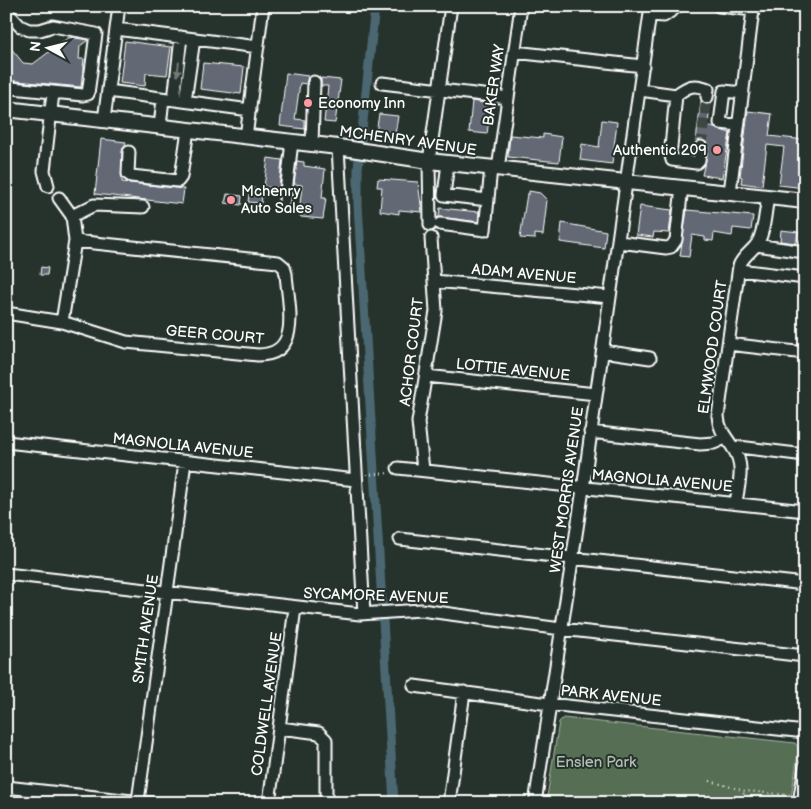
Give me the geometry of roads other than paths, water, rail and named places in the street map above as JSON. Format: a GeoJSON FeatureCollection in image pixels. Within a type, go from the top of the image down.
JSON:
{"type":"FeatureCollection","features":[{"type":"Feature","properties":{"kind":"main road","name":"MCHENRY AVENUE"},"geometry":{"type":"LineString","coordinates":[[6,109],[312,144],[429,162],[628,181],[805,201]]}},
{"type":"Feature","properties":{"kind":"street"},"geometry":{"type":"LineString","coordinates":[[104,120],[118,6]]}},
{"type":"Feature","properties":{"kind":"street"},"geometry":{"type":"LineString","coordinates":[[246,137],[263,6]]}},
{"type":"Feature","properties":{"kind":"street"},"geometry":{"type":"LineString","coordinates":[[451,6],[429,162],[429,193],[435,225],[485,230],[488,205]]}},
{"type":"Feature","properties":{"kind":"street","name":"BAKER WAY"},"geometry":{"type":"LineString","coordinates":[[488,205],[508,98],[520,6]]}},
{"type":"Feature","properties":{"kind":"street"},"geometry":{"type":"LineString","coordinates":[[651,11],[664,16],[678,6]]}},
{"type":"Feature","properties":{"kind":"street"},"geometry":{"type":"LineString","coordinates":[[719,6],[753,10],[730,192]]}},
{"type":"Feature","properties":{"kind":"street"},"geometry":{"type":"LineString","coordinates":[[6,11],[20,26],[29,30],[40,30],[53,26],[96,34],[88,94],[53,93],[12,88],[6,91]]}},
{"type":"Feature","properties":{"kind":"street","name":"WEST MORRIS AVENUE"},"geometry":{"type":"LineString","coordinates":[[534,803],[583,489],[651,11]]}},
{"type":"Feature","properties":{"kind":"street"},"geometry":{"type":"LineString","coordinates":[[116,29],[258,47]]}},
{"type":"Feature","properties":{"kind":"street"},"geometry":{"type":"LineString","coordinates":[[174,100],[181,37]]}},
{"type":"Feature","properties":{"kind":"street"},"geometry":{"type":"LineString","coordinates":[[160,126],[174,100],[194,39]]}},
{"type":"Feature","properties":{"kind":"street"},"geometry":{"type":"LineString","coordinates":[[514,52],[644,66]]}},
{"type":"Feature","properties":{"kind":"street"},"geometry":{"type":"LineString","coordinates":[[312,144],[314,82]]}},
{"type":"Feature","properties":{"kind":"street"},"geometry":{"type":"LineString","coordinates":[[382,82],[508,98]]}},
{"type":"Feature","properties":{"kind":"street"},"geometry":{"type":"LineString","coordinates":[[640,90],[676,95],[688,86],[694,85],[708,89],[707,98]]}},
{"type":"Feature","properties":{"kind":"street"},"geometry":{"type":"LineString","coordinates":[[108,91],[250,110]]}},
{"type":"Feature","properties":{"kind":"street"},"geometry":{"type":"LineString","coordinates":[[738,125],[720,123],[724,91],[743,93]]}},
{"type":"Feature","properties":{"kind":"street"},"geometry":{"type":"LineString","coordinates":[[48,186],[44,171],[53,93]]}},
{"type":"Feature","properties":{"kind":"street"},"geometry":{"type":"LineString","coordinates":[[676,95],[672,131],[668,136],[672,160],[696,163],[699,160],[701,147]]}},
{"type":"Feature","properties":{"kind":"street"},"geometry":{"type":"LineString","coordinates":[[129,152],[128,174],[131,176],[178,180],[181,177],[188,130]]}},
{"type":"Feature","properties":{"kind":"street"},"geometry":{"type":"LineString","coordinates":[[286,200],[292,142]]}},
{"type":"Feature","properties":{"kind":"street"},"geometry":{"type":"LineString","coordinates":[[343,148],[369,614]]}},
{"type":"Feature","properties":{"kind":"street"},"geometry":{"type":"LineString","coordinates":[[444,195],[448,164]]}},
{"type":"Feature","properties":{"kind":"street"},"geometry":{"type":"LineString","coordinates":[[619,242],[666,248],[671,246],[676,240],[682,187]]}},
{"type":"Feature","properties":{"kind":"street"},"geometry":{"type":"LineString","coordinates":[[429,193],[488,205],[494,215],[492,230]]}},
{"type":"Feature","properties":{"kind":"street","name":"ELMWOOD COURT"},"geometry":{"type":"LineString","coordinates":[[736,502],[741,476],[738,457],[718,424],[718,416],[739,270],[742,258],[756,245],[763,228],[768,197]]}},
{"type":"Feature","properties":{"kind":"street"},"geometry":{"type":"LineString","coordinates":[[6,313],[62,322],[74,241],[72,216],[59,198]]}},
{"type":"Feature","properties":{"kind":"street"},"geometry":{"type":"LineString","coordinates":[[72,216],[94,205],[143,207]]}},
{"type":"Feature","properties":{"kind":"street","name":"ACHOR COURT"},"geometry":{"type":"LineString","coordinates":[[423,470],[418,422],[436,311],[431,238]]}},
{"type":"Feature","properties":{"kind":"street","name":"GEER COURT"},"geometry":{"type":"LineString","coordinates":[[62,322],[126,342],[258,355],[266,355],[277,351],[289,334],[286,274],[284,267],[278,262],[74,241]]}},
{"type":"Feature","properties":{"kind":"street"},"geometry":{"type":"LineString","coordinates":[[756,245],[804,252],[805,245]]}},
{"type":"Feature","properties":{"kind":"street"},"geometry":{"type":"LineString","coordinates":[[739,270],[805,278]]}},
{"type":"Feature","properties":{"kind":"street","name":"ADAM AVENUE"},"geometry":{"type":"LineString","coordinates":[[434,281],[610,297]]}},
{"type":"Feature","properties":{"kind":"street"},"geometry":{"type":"LineString","coordinates":[[728,344],[805,353]]}},
{"type":"Feature","properties":{"kind":"street"},"geometry":{"type":"LineString","coordinates":[[602,351],[650,358]]}},
{"type":"Feature","properties":{"kind":"street","name":"LOTTIE AVENUE"},"geometry":{"type":"LineString","coordinates":[[426,376],[596,394]]}},
{"type":"Feature","properties":{"kind":"street"},"geometry":{"type":"LineString","coordinates":[[590,432],[700,444],[714,443],[725,438]]}},
{"type":"Feature","properties":{"kind":"street","name":"MAGNOLIA AVENUE"},"geometry":{"type":"LineString","coordinates":[[6,442],[185,462],[361,477]]}},
{"type":"Feature","properties":{"kind":"street"},"geometry":{"type":"LineString","coordinates":[[734,449],[739,447],[805,455]]}},
{"type":"Feature","properties":{"kind":"street","name":"SMITH AVENUE"},"geometry":{"type":"LineString","coordinates":[[138,801],[185,462]]}},
{"type":"Feature","properties":{"kind":"street","name":"MAGNOLIA AVENUE"},"geometry":{"type":"LineString","coordinates":[[394,471],[423,470],[583,489],[736,502],[805,511]]}},
{"type":"Feature","properties":{"kind":"street"},"geometry":{"type":"LineString","coordinates":[[400,539],[805,584]]}},
{"type":"Feature","properties":{"kind":"street","name":"SYCAMORE AVENUE"},"geometry":{"type":"LineString","coordinates":[[6,574],[296,608],[369,614],[421,610],[561,629],[805,656]]}},
{"type":"Feature","properties":{"kind":"street","name":"COLDWELL AVENUE"},"geometry":{"type":"LineString","coordinates":[[269,803],[296,608]]}},
{"type":"Feature","properties":{"kind":"street","name":"PARK AVENUE"},"geometry":{"type":"LineString","coordinates":[[414,686],[549,704],[805,732]]}},
{"type":"Feature","properties":{"kind":"street"},"geometry":{"type":"LineString","coordinates":[[449,803],[464,692]]}},
{"type":"Feature","properties":{"kind":"street"},"geometry":{"type":"LineString","coordinates":[[280,728],[319,733],[326,740],[326,803]]}},
{"type":"Feature","properties":{"kind":"street"},"geometry":{"type":"LineString","coordinates":[[796,799],[805,766]]}},
{"type":"Feature","properties":{"kind":"street"},"geometry":{"type":"LineString","coordinates":[[6,787],[150,803]]}},
{"type":"Feature","properties":{"kind":"waterway"},"geometry":{"type":"LineString","coordinates":[[375,6],[358,169],[358,205],[394,803]]}},
{"type":"Feature","properties":{"kind":"tunnel"},"geometry":{"type":"LineString","coordinates":[[701,147],[707,97]]}},
{"type":"Feature","properties":{"kind":"place","name":"Economy Inn"},"geometry":{"type":"Point","coordinates":[308,103]}},
{"type":"Feature","properties":{"kind":"place","name":"Authentic 209"},"geometry":{"type":"Point","coordinates":[717,150]}},
{"type":"Feature","properties":{"kind":"place","name":"Mchenry Auto Sales"},"geometry":{"type":"Point","coordinates":[231,200]}},
{"type":"Feature","properties":{"kind":"park label","name":"Enslen Park"},"geometry":{"type":"Point","coordinates":[596,762]}}]}
